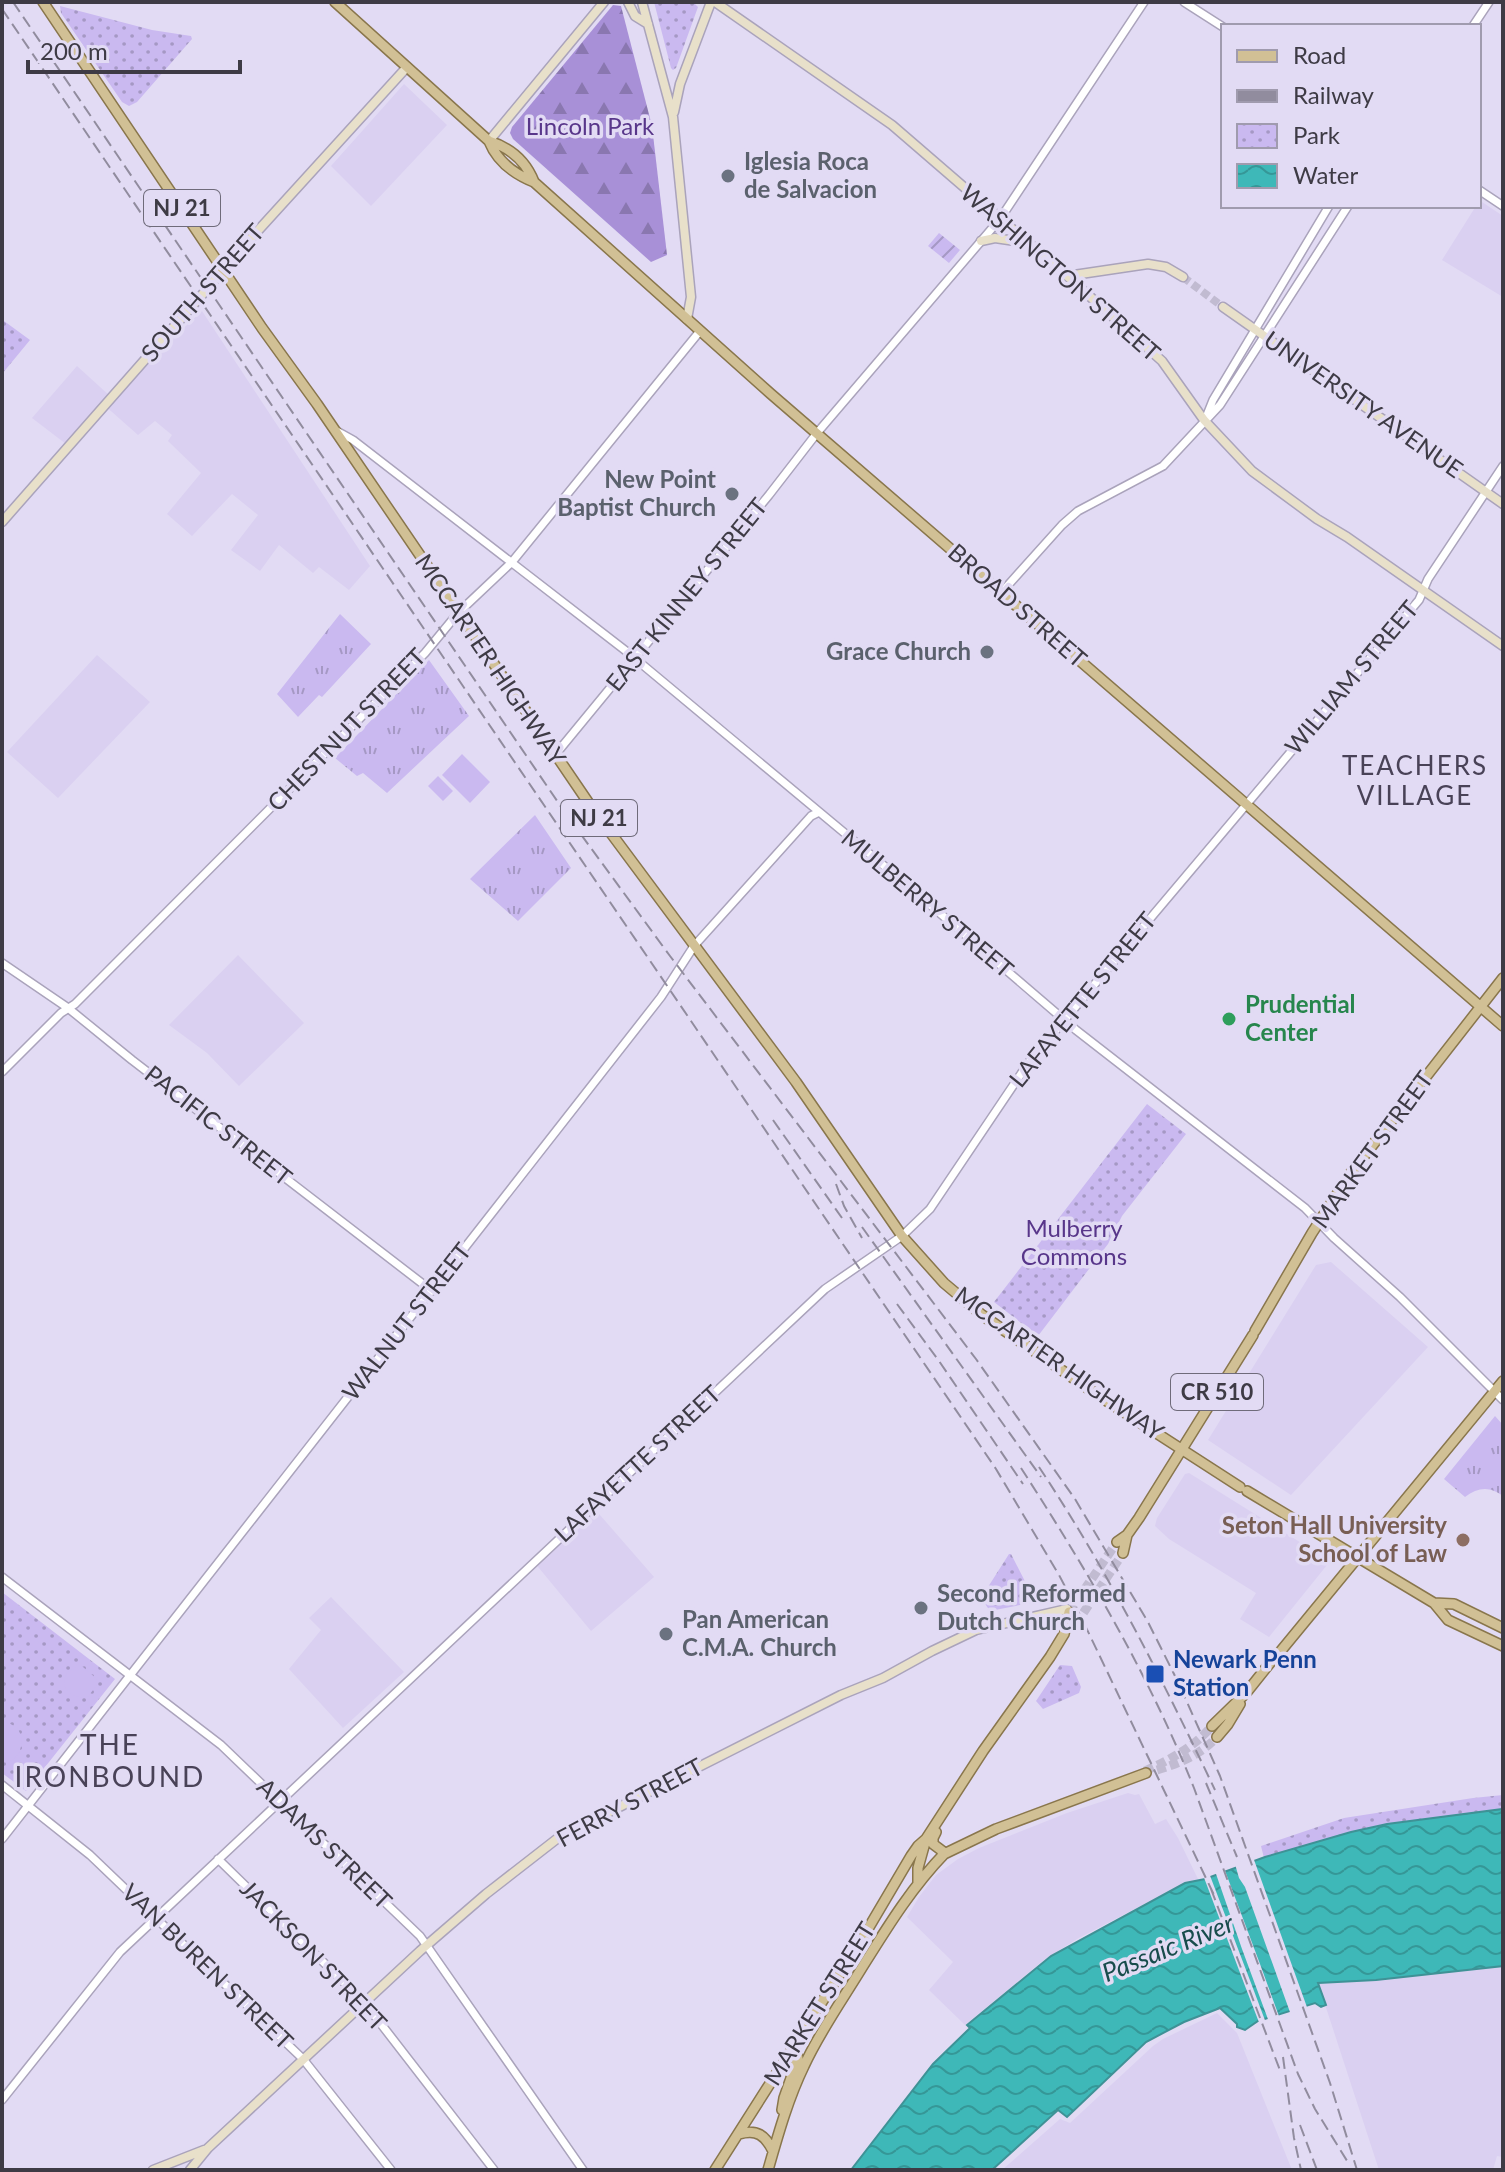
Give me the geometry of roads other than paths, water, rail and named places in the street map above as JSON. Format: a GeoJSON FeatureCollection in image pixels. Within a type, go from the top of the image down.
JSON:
{"type":"FeatureCollection","features":[{"type":"Feature","properties":{"kind":"main road","name":"MCCARTER HIGHWAY"},"geometry":{"type":"LineString","coordinates":[[43,2],[555,755],[811,1103],[902,1236],[944,1283],[982,1315],[1099,1396],[1244,1489],[1434,1603],[1448,1620],[1503,1646]]}},
{"type":"Feature","properties":{"kind":"main road","name":"BROAD STREET"},"geometry":{"type":"LineString","coordinates":[[335,2],[489,141],[495,154],[519,176],[534,182],[817,433],[1503,1026]]}},
{"type":"Feature","properties":{"kind":"main road"},"geometry":{"type":"LineString","coordinates":[[489,141],[604,2]]}},
{"type":"Feature","properties":{"kind":"main road"},"geometry":{"type":"LineString","coordinates":[[628,2],[635,16],[649,25]]}},
{"type":"Feature","properties":{"kind":"main road"},"geometry":{"type":"LineString","coordinates":[[642,2],[673,117],[691,297],[687,319]]}},
{"type":"Feature","properties":{"kind":"main road"},"geometry":{"type":"LineString","coordinates":[[673,117],[680,84],[713,2]]}},
{"type":"Feature","properties":{"kind":"main road","name":"WASHINGTON STREET"},"geometry":{"type":"LineString","coordinates":[[713,2],[892,125],[1067,276],[1162,361],[1204,420],[1252,471],[1503,646]]}},
{"type":"Feature","properties":{"kind":"main road","name":"SOUTH STREET"},"geometry":{"type":"LineString","coordinates":[[2,522],[223,269],[407,67]]}},
{"type":"Feature","properties":{"kind":"main road"},"geometry":{"type":"LineString","coordinates":[[981,241],[995,238],[1028,243]]}},
{"type":"Feature","properties":{"kind":"main road"},"geometry":{"type":"LineString","coordinates":[[1067,276],[1148,264],[1166,267],[1183,277]]}},
{"type":"Feature","properties":{"kind":"main road","name":"UNIVERSITY AVENUE"},"geometry":{"type":"LineString","coordinates":[[1223,307],[1503,504]]}},
{"type":"Feature","properties":{"kind":"main road","name":"MARKET STREET"},"geometry":{"type":"LineString","coordinates":[[1123,1553],[1127,1535],[1350,1174],[1503,978]]}},
{"type":"Feature","properties":{"kind":"main road"},"geometry":{"type":"LineString","coordinates":[[1212,1726],[1246,1693],[1503,1381]]}},
{"type":"Feature","properties":{"kind":"main road","name":"MARKET STREET"},"geometry":{"type":"LineString","coordinates":[[1117,1542],[1127,1535]]}},
{"type":"Feature","properties":{"kind":"main road","name":"MCCARTER HIGHWAY"},"geometry":{"type":"LineString","coordinates":[[1434,1603],[1454,1604],[1503,1628]]}},
{"type":"Feature","properties":{"kind":"main road","name":"MARKET STREET"},"geometry":{"type":"LineString","coordinates":[[1064,1634],[1068,1611]]}},
{"type":"Feature","properties":{"kind":"main road","name":"FERRY STREET"},"geometry":{"type":"LineString","coordinates":[[190,2170],[208,2148],[426,1945],[558,1838],[976,1630],[1068,1611]]}},
{"type":"Feature","properties":{"kind":"main road"},"geometry":{"type":"LineString","coordinates":[[1056,1613],[1064,1634]]}},
{"type":"Feature","properties":{"kind":"main road","name":"MARKET STREET"},"geometry":{"type":"LineString","coordinates":[[715,2170],[918,1846],[926,1839],[1064,1634],[1076,1624]]}},
{"type":"Feature","properties":{"kind":"main road"},"geometry":{"type":"LineString","coordinates":[[1217,1737],[1246,1693]]}},
{"type":"Feature","properties":{"kind":"main road"},"geometry":{"type":"LineString","coordinates":[[892,1888],[918,1868],[996,1829],[1146,1772]]}},
{"type":"Feature","properties":{"kind":"main road"},"geometry":{"type":"LineString","coordinates":[[937,1822],[933,1844],[945,1853]]}},
{"type":"Feature","properties":{"kind":"main road","name":"MARKET STREET"},"geometry":{"type":"LineString","coordinates":[[781,2125],[812,2050],[916,1884],[926,1839]]}},
{"type":"Feature","properties":{"kind":"main road"},"geometry":{"type":"LineString","coordinates":[[916,1884],[945,1853]]}},
{"type":"Feature","properties":{"kind":"main road"},"geometry":{"type":"LineString","coordinates":[[769,2169],[781,2125],[784,2098],[798,2058],[794,2046]]}},
{"type":"Feature","properties":{"kind":"main road"},"geometry":{"type":"LineString","coordinates":[[739,2134],[756,2132],[762,2135],[773,2151]]}},
{"type":"Feature","properties":{"kind":"main road"},"geometry":{"type":"LineString","coordinates":[[153,2170],[171,2167],[208,2148]]}},
{"type":"Feature","properties":{"kind":"street","name":"EAST KINNEY STREET"},"geometry":{"type":"LineString","coordinates":[[555,755],[817,433],[1000,219],[1144,2]]}},
{"type":"Feature","properties":{"kind":"street"},"geometry":{"type":"LineString","coordinates":[[1184,2],[1221,26]]}},
{"type":"Feature","properties":{"kind":"street"},"geometry":{"type":"LineString","coordinates":[[1474,24],[1489,2]]}},
{"type":"Feature","properties":{"kind":"street"},"geometry":{"type":"LineString","coordinates":[[1481,191],[1503,206]]}},
{"type":"Feature","properties":{"kind":"street"},"geometry":{"type":"LineString","coordinates":[[1204,420],[1328,208]]}},
{"type":"Feature","properties":{"kind":"street"},"geometry":{"type":"LineString","coordinates":[[1001,593],[1078,511],[1163,466],[1220,405],[1347,208]]}},
{"type":"Feature","properties":{"kind":"street","name":"CHESTNUT STREET"},"geometry":{"type":"LineString","coordinates":[[2,1072],[213,867],[425,653],[458,613],[512,562],[700,331]]}},
{"type":"Feature","properties":{"kind":"street","name":"MULBERRY STREET"},"geometry":{"type":"LineString","coordinates":[[333,428],[512,562],[634,659],[1064,1020],[1305,1208],[1503,1400]]}},
{"type":"Feature","properties":{"kind":"street","name":"WILLIAM STREET"},"geometry":{"type":"LineString","coordinates":[[1246,805],[1419,600],[1428,579],[1503,466]]}},
{"type":"Feature","properties":{"kind":"street","name":"LAFAYETTE STREET"},"geometry":{"type":"LineString","coordinates":[[2,2100],[120,1952],[156,1917],[825,1289],[902,1236],[930,1209],[1029,1062],[1246,805]]}},
{"type":"Feature","properties":{"kind":"street","name":"WALNUT STREET"},"geometry":{"type":"LineString","coordinates":[[2,1839],[664,993],[694,946],[811,816],[819,812]]}},
{"type":"Feature","properties":{"kind":"street","name":"PACIFIC STREET"},"geometry":{"type":"LineString","coordinates":[[2,963],[68,1008],[432,1291]]}},
{"type":"Feature","properties":{"kind":"street","name":"ADAMS STREET"},"geometry":{"type":"LineString","coordinates":[[2,1577],[221,1745],[420,1936],[583,2170]]}},
{"type":"Feature","properties":{"kind":"street","name":"VAN BUREN STREET"},"geometry":{"type":"LineString","coordinates":[[2,1785],[90,1855],[303,2059],[391,2170]]}},
{"type":"Feature","properties":{"kind":"street","name":"JACKSON STREET"},"geometry":{"type":"LineString","coordinates":[[218,1859],[364,2002],[494,2170]]}},
{"type":"Feature","properties":{"kind":"water","name":"Passaic River"},"geometry":{"type":"Polygon","coordinates":[[[1503,1809],[1503,1966],[1318,1983],[1326,2005],[1321,2007],[1315,2003],[1258,2021],[1245,2030],[1237,2027],[1220,2008],[1146,2042],[1067,2117],[1058,2110],[992,2170],[851,2170],[933,2064],[970,2028],[967,2025],[1051,1956],[1185,1883],[1351,1832],[1387,1824],[1503,1809]]]}},
{"type":"Feature","properties":{"kind":"tunnel"},"geometry":{"type":"LineString","coordinates":[[1183,277],[1223,307]]}},
{"type":"Feature","properties":{"kind":"tunnel"},"geometry":{"type":"LineString","coordinates":[[1069,1612],[1117,1542]]}},
{"type":"Feature","properties":{"kind":"tunnel"},"geometry":{"type":"LineString","coordinates":[[1076,1624],[1123,1553]]}},
{"type":"Feature","properties":{"kind":"tunnel"},"geometry":{"type":"LineString","coordinates":[[1145,1771],[1181,1752],[1212,1726]]}},
{"type":"Feature","properties":{"kind":"tunnel"},"geometry":{"type":"LineString","coordinates":[[1157,1770],[1189,1758],[1217,1737]]}},
{"type":"Feature","properties":{"kind":"railway"},"geometry":{"type":"LineString","coordinates":[[13,2],[566,814],[976,1359],[1075,1499],[1148,1622],[1220,1776],[1330,2083],[1357,2170]]}},
{"type":"Feature","properties":{"kind":"railway"},"geometry":{"type":"LineString","coordinates":[[2,9],[996,1469],[1082,1619],[1215,1897]]}},
{"type":"Feature","properties":{"kind":"railway"},"geometry":{"type":"LineString","coordinates":[[773,1120],[842,1218]]}},
{"type":"Feature","properties":{"kind":"railway"},"geometry":{"type":"LineString","coordinates":[[836,1184],[862,1238]]}},
{"type":"Feature","properties":{"kind":"railway"},"geometry":{"type":"LineString","coordinates":[[862,1227],[1041,1477]]}},
{"type":"Feature","properties":{"kind":"railway"},"geometry":{"type":"LineString","coordinates":[[897,1304],[1023,1484]]}},
{"type":"Feature","properties":{"kind":"railway"},"geometry":{"type":"LineString","coordinates":[[1039,1467],[1133,1625],[1215,1790]]}},
{"type":"Feature","properties":{"kind":"railway"},"geometry":{"type":"LineString","coordinates":[[1021,1468],[1093,1584],[1157,1705],[1194,1788],[1298,2074],[1315,2109],[1349,2164]]}},
{"type":"Feature","properties":{"kind":"railway"},"geometry":{"type":"LineString","coordinates":[[1206,1783],[1237,1857]]}},
{"type":"Feature","properties":{"kind":"railway"},"geometry":{"type":"LineString","coordinates":[[1211,1889],[1281,2073]]}},
{"type":"Feature","properties":{"kind":"railway"},"geometry":{"type":"LineString","coordinates":[[1283,2057],[1301,2170]]}},
{"type":"Feature","properties":{"kind":"railway"},"geometry":{"type":"LineString","coordinates":[[1300,2125],[1317,2170]]}},
{"type":"Feature","properties":{"kind":"place","name":"Iglesia Roca de Salvacion"},"geometry":{"type":"Point","coordinates":[728,176]}},
{"type":"Feature","properties":{"kind":"place","name":"New Point Baptist Church"},"geometry":{"type":"Point","coordinates":[732,494]}},
{"type":"Feature","properties":{"kind":"place","name":"Grace Church"},"geometry":{"type":"Point","coordinates":[987,652]}},
{"type":"Feature","properties":{"kind":"place","name":"Prudential Center"},"geometry":{"type":"Point","coordinates":[1229,1019]}},
{"type":"Feature","properties":{"kind":"place","name":"Seton Hall University School of Law"},"geometry":{"type":"Point","coordinates":[1463,1540]}},
{"type":"Feature","properties":{"kind":"place","name":"Second Reformed Dutch Church"},"geometry":{"type":"Point","coordinates":[921,1608]}},
{"type":"Feature","properties":{"kind":"place","name":"Pan American C.M.A. Church"},"geometry":{"type":"Point","coordinates":[666,1634]}},
{"type":"Feature","properties":{"kind":"place","name":"Newark Penn Station"},"geometry":{"type":"Point","coordinates":[1155,1674]}},
{"type":"Feature","properties":{"kind":"district","name":"TEACHERS VILLAGE"},"geometry":{"type":"Point","coordinates":[1415,781]}},
{"type":"Feature","properties":{"kind":"district","name":"THE IRONBOUND"},"geometry":{"type":"Point","coordinates":[110,1761]}},
{"type":"Feature","properties":{"kind":"park label","name":"Lincoln Park"},"geometry":{"type":"Point","coordinates":[590,127]}},
{"type":"Feature","properties":{"kind":"park label","name":"Mulberry Commons"},"geometry":{"type":"Point","coordinates":[1074,1243]}}]}
